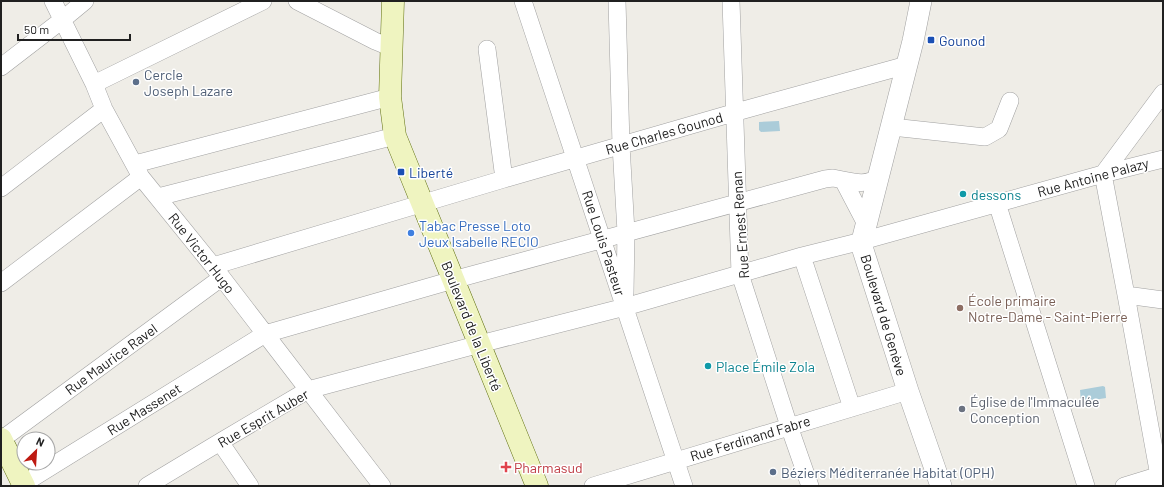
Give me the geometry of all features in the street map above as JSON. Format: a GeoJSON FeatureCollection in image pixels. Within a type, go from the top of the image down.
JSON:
{"type":"FeatureCollection","features":[{"type":"Feature","properties":{"kind":"main road","name":"Boulevard de la Liberté"},"geometry":{"type":"LineString","coordinates":[[393,1],[390,97],[396,136],[537,486]]}},
{"type":"Feature","properties":{"kind":"main road"},"geometry":{"type":"LineString","coordinates":[[1,440],[23,485]]}},
{"type":"Feature","properties":{"kind":"street","name":"Rue Victor Hugo"},"geometry":{"type":"LineString","coordinates":[[53,1],[94,84],[104,109],[138,171],[266,334],[382,486]]}},
{"type":"Feature","properties":{"kind":"street"},"geometry":{"type":"LineString","coordinates":[[1,67],[85,1]]}},
{"type":"Feature","properties":{"kind":"street"},"geometry":{"type":"LineString","coordinates":[[94,84],[263,1]]}},
{"type":"Feature","properties":{"kind":"street"},"geometry":{"type":"LineString","coordinates":[[297,1],[375,41],[392,48]]}},
{"type":"Feature","properties":{"kind":"street","name":"Rue Louis Pasteur"},"geometry":{"type":"LineString","coordinates":[[523,1],[684,486]]}},
{"type":"Feature","properties":{"kind":"street"},"geometry":{"type":"LineString","coordinates":[[617,1],[621,145],[626,232],[625,307]]}},
{"type":"Feature","properties":{"kind":"street","name":"Rue Ernest Renan"},"geometry":{"type":"LineString","coordinates":[[731,1],[740,274],[810,486]]}},
{"type":"Feature","properties":{"kind":"street","name":"Boulevard de Genève"},"geometry":{"type":"LineString","coordinates":[[921,1],[892,127],[864,232],[863,250],[908,391],[941,486]]}},
{"type":"Feature","properties":{"kind":"street"},"geometry":{"type":"LineString","coordinates":[[487,49],[504,179]]}},
{"type":"Feature","properties":{"kind":"street","name":"Rue Charles Gounod"},"geometry":{"type":"LineString","coordinates":[[422,203],[734,113],[907,66]]}},
{"type":"Feature","properties":{"kind":"street"},"geometry":{"type":"LineString","coordinates":[[1124,486],[1161,479],[1103,174],[1163,93]]}},
{"type":"Feature","properties":{"kind":"street"},"geometry":{"type":"LineString","coordinates":[[1,283],[138,171],[390,97]]}},
{"type":"Feature","properties":{"kind":"street"},"geometry":{"type":"LineString","coordinates":[[892,127],[985,137],[999,129],[1010,101]]}},
{"type":"Feature","properties":{"kind":"street"},"geometry":{"type":"LineString","coordinates":[[1,188],[104,109]]}},
{"type":"Feature","properties":{"kind":"street"},"geometry":{"type":"LineString","coordinates":[[158,197],[396,136]]}},
{"type":"Feature","properties":{"kind":"street","name":"Rue Antoine Palazy"},"geometry":{"type":"LineString","coordinates":[[625,307],[802,256],[864,232],[996,203],[1163,159]]}},
{"type":"Feature","properties":{"kind":"street","name":"Rue Massenet"},"geometry":{"type":"LineString","coordinates":[[23,485],[266,334],[453,280],[824,179],[833,178],[866,183],[879,177]]}},
{"type":"Feature","properties":{"kind":"street"},"geometry":{"type":"LineString","coordinates":[[843,180],[864,232]]}},
{"type":"Feature","properties":{"kind":"street","name":"Rue Maurice Ravel"},"geometry":{"type":"LineString","coordinates":[[1,440],[217,272],[422,203]]}},
{"type":"Feature","properties":{"kind":"street"},"geometry":{"type":"LineString","coordinates":[[996,203],[1086,486]]}},
{"type":"Feature","properties":{"kind":"street"},"geometry":{"type":"LineString","coordinates":[[802,256],[852,408]]}},
{"type":"Feature","properties":{"kind":"street"},"geometry":{"type":"LineString","coordinates":[[1126,295],[1163,300]]}},
{"type":"Feature","properties":{"kind":"street","name":"Rue Esprit Auber"},"geometry":{"type":"LineString","coordinates":[[147,486],[308,390],[625,307]]}},
{"type":"Feature","properties":{"kind":"street","name":"Rue Ferdinand Fabre"},"geometry":{"type":"LineString","coordinates":[[592,486],[908,391]]}},
{"type":"Feature","properties":{"kind":"street"},"geometry":{"type":"LineString","coordinates":[[220,442],[250,486]]}},
{"type":"Feature","properties":{"kind":"water"},"geometry":{"type":"Polygon","coordinates":[[[779,121],[780,131],[761,132],[759,130],[759,122],[779,121]]]}},
{"type":"Feature","properties":{"kind":"water"},"geometry":{"type":"Polygon","coordinates":[[[1103,386],[1105,387],[1106,398],[1081,402],[1080,390],[1103,386]]]}},
{"type":"Feature","properties":{"kind":"place","name":"Gounod"},"geometry":{"type":"Point","coordinates":[931,40]}},
{"type":"Feature","properties":{"kind":"place","name":"Cercle Joseph Lazare"},"geometry":{"type":"Point","coordinates":[136,82]}},
{"type":"Feature","properties":{"kind":"place","name":"Liberté"},"geometry":{"type":"Point","coordinates":[401,172]}},
{"type":"Feature","properties":{"kind":"place","name":"dessons"},"geometry":{"type":"Point","coordinates":[963,194]}},
{"type":"Feature","properties":{"kind":"place","name":"Tabac Presse Loto Jeux Isabelle RECIO"},"geometry":{"type":"Point","coordinates":[411,233]}},
{"type":"Feature","properties":{"kind":"place","name":"École primaire Notre-Dame - Saint-Pierre"},"geometry":{"type":"Point","coordinates":[960,308]}},
{"type":"Feature","properties":{"kind":"place","name":"Place Émile Zola"},"geometry":{"type":"Point","coordinates":[708,366]}},
{"type":"Feature","properties":{"kind":"place","name":"Église de l'Immaculée Conception"},"geometry":{"type":"Point","coordinates":[962,409]}},
{"type":"Feature","properties":{"kind":"place","name":"Pharmasud"},"geometry":{"type":"Point","coordinates":[506,467]}},
{"type":"Feature","properties":{"kind":"place","name":"Béziers Méditerranée Habitat (OPH)"},"geometry":{"type":"Point","coordinates":[773,472]}}]}
